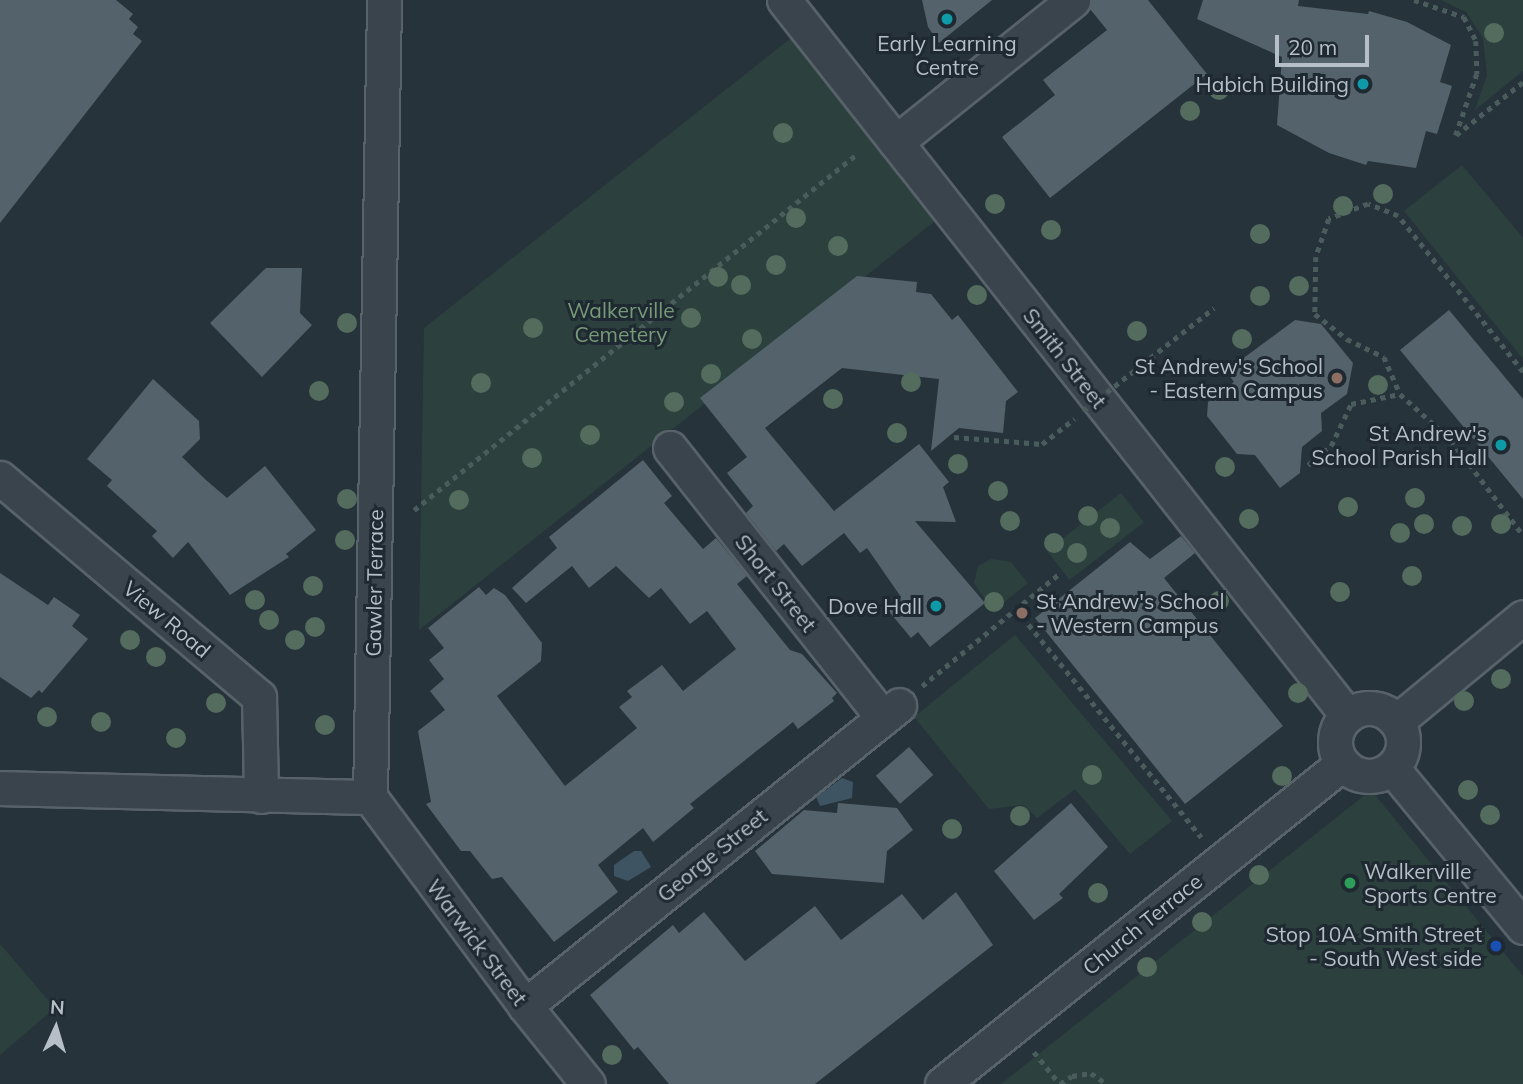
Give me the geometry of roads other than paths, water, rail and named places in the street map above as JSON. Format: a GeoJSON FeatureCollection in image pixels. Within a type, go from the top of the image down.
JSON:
{"type":"FeatureCollection","features":[{"type":"Feature","properties":{"kind":"street","name":"Gawler Terrace"},"geometry":{"type":"LineString","coordinates":[[370,797],[384,0]]}},
{"type":"Feature","properties":{"kind":"street","name":"Smith Street"},"geometry":{"type":"LineString","coordinates":[[784,0],[1347,715]]}},
{"type":"Feature","properties":{"kind":"street"},"geometry":{"type":"LineString","coordinates":[[896,142],[1073,0]]}},
{"type":"Feature","properties":{"kind":"street","name":"Short Street"},"geometry":{"type":"LineString","coordinates":[[670,448],[891,711]]}},
{"type":"Feature","properties":{"kind":"street","name":"View Road"},"geometry":{"type":"LineString","coordinates":[[0,478],[259,697],[261,796]]}},
{"type":"Feature","properties":{"kind":"street"},"geometry":{"type":"LineString","coordinates":[[1397,721],[1523,617]]}},
{"type":"Feature","properties":{"kind":"street"},"geometry":{"type":"LineString","coordinates":[[1366,707],[1379,708],[1397,721],[1404,742],[1392,768],[1362,776],[1342,764],[1334,741],[1347,715],[1366,707]]}},
{"type":"Feature","properties":{"kind":"street","name":"George Street"},"geometry":{"type":"LineString","coordinates":[[525,1006],[891,711]]}},
{"type":"Feature","properties":{"kind":"street","name":"Church Terrace"},"geometry":{"type":"LineString","coordinates":[[942,1084],[1342,764]]}},
{"type":"Feature","properties":{"kind":"street"},"geometry":{"type":"LineString","coordinates":[[1392,768],[1523,927]]}},
{"type":"Feature","properties":{"kind":"street"},"geometry":{"type":"LineString","coordinates":[[0,788],[370,797]]}},
{"type":"Feature","properties":{"kind":"street","name":"Warwick Street"},"geometry":{"type":"LineString","coordinates":[[370,797],[525,1006],[588,1084]]}},
{"type":"Feature","properties":{"kind":"water"},"geometry":{"type":"Polygon","coordinates":[[[842,778],[853,782],[852,798],[820,806],[816,797],[842,778]]]}},
{"type":"Feature","properties":{"kind":"water"},"geometry":{"type":"Polygon","coordinates":[[[634,851],[641,851],[651,867],[628,881],[614,876],[614,865],[634,851]]]}},
{"type":"Feature","properties":{"kind":"place","name":"Early Learning Centre"},"geometry":{"type":"Point","coordinates":[947,19]}},
{"type":"Feature","properties":{"kind":"place","name":"Habich Building"},"geometry":{"type":"Point","coordinates":[1363,84]}},
{"type":"Feature","properties":{"kind":"place","name":"St Andrew's School - Eastern Campus"},"geometry":{"type":"Point","coordinates":[1337,378]}},
{"type":"Feature","properties":{"kind":"place","name":"St Andrew's School Parish Hall"},"geometry":{"type":"Point","coordinates":[1501,445]}},
{"type":"Feature","properties":{"kind":"place","name":"Dove Hall"},"geometry":{"type":"Point","coordinates":[936,606]}},
{"type":"Feature","properties":{"kind":"place","name":"St Andrew's School - Western Campus"},"geometry":{"type":"Point","coordinates":[1022,613]}},
{"type":"Feature","properties":{"kind":"place","name":"Walkerville Sports Centre"},"geometry":{"type":"Point","coordinates":[1350,883]}},
{"type":"Feature","properties":{"kind":"place","name":"Stop 10A Smith Street - South West side"},"geometry":{"type":"Point","coordinates":[1496,946]}},
{"type":"Feature","properties":{"kind":"park label","name":"Walkerville Cemetery"},"geometry":{"type":"Point","coordinates":[621,322]}}]}
